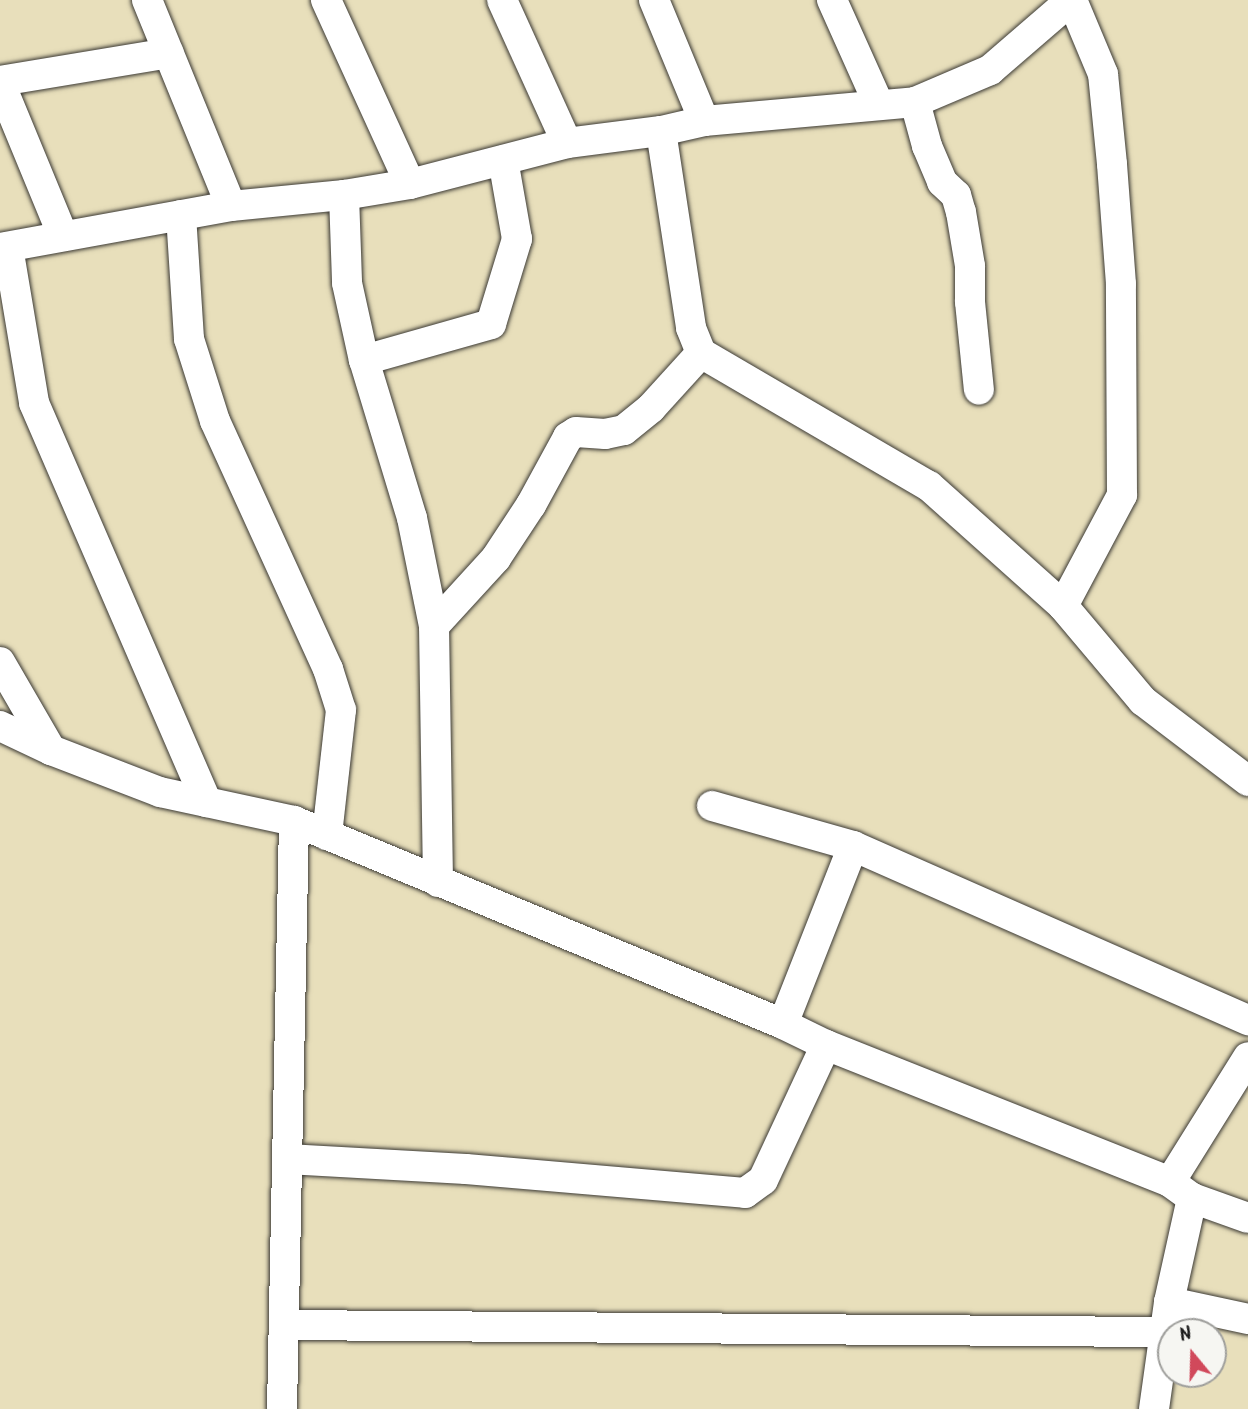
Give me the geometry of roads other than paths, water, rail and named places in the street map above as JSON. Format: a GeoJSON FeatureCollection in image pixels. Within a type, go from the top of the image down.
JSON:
{"type":"FeatureCollection","features":[{"type":"Feature","properties":{"kind":"street"},"geometry":{"type":"LineString","coordinates":[[147,0],[231,206]]}},
{"type":"Feature","properties":{"kind":"street"},"geometry":{"type":"LineString","coordinates":[[326,0],[410,184]]}},
{"type":"Feature","properties":{"kind":"street"},"geometry":{"type":"LineString","coordinates":[[502,0],[566,143]]}},
{"type":"Feature","properties":{"kind":"street"},"geometry":{"type":"LineString","coordinates":[[654,0],[704,121]]}},
{"type":"Feature","properties":{"kind":"street"},"geometry":{"type":"LineString","coordinates":[[832,0],[879,105]]}},
{"type":"Feature","properties":{"kind":"street"},"geometry":{"type":"LineString","coordinates":[[207,802],[34,403],[4,248],[231,206],[344,195],[410,184],[566,143],[661,131],[704,121],[915,102],[990,70],[1071,0],[1103,74],[1121,284],[1122,495],[1063,606]]}},
{"type":"Feature","properties":{"kind":"street"},"geometry":{"type":"LineString","coordinates":[[63,236],[0,82],[169,53]]}},
{"type":"Feature","properties":{"kind":"street"},"geometry":{"type":"LineString","coordinates":[[915,102],[927,146],[942,182],[956,195],[961,212],[970,266],[970,302],[979,390]]}},
{"type":"Feature","properties":{"kind":"street"},"geometry":{"type":"LineString","coordinates":[[661,131],[691,328],[701,353],[929,486],[1063,606],[1143,701],[1248,781]]}},
{"type":"Feature","properties":{"kind":"street"},"geometry":{"type":"LineString","coordinates":[[365,360],[491,324],[517,239],[503,160]]}},
{"type":"Feature","properties":{"kind":"street"},"geometry":{"type":"LineString","coordinates":[[344,195],[347,283],[365,360],[411,518],[434,626],[438,882]]}},
{"type":"Feature","properties":{"kind":"street"},"geometry":{"type":"LineString","coordinates":[[181,215],[189,339],[215,421],[328,669],[341,710],[327,835]]}},
{"type":"Feature","properties":{"kind":"street"},"geometry":{"type":"LineString","coordinates":[[434,626],[496,558],[531,505],[568,437],[576,432],[605,435],[624,430],[650,408],[701,353]]}},
{"type":"Feature","properties":{"kind":"street"},"geometry":{"type":"LineString","coordinates":[[0,663],[51,750]]}},
{"type":"Feature","properties":{"kind":"street"},"geometry":{"type":"LineString","coordinates":[[0,726],[51,750],[160,792],[294,821],[783,1024],[825,1045],[1248,1218]]}},
{"type":"Feature","properties":{"kind":"street"},"geometry":{"type":"LineString","coordinates":[[712,806],[853,846],[1248,1020]]}},
{"type":"Feature","properties":{"kind":"street"},"geometry":{"type":"LineString","coordinates":[[282,1409],[294,821]]}},
{"type":"Feature","properties":{"kind":"street"},"geometry":{"type":"LineString","coordinates":[[783,1024],[853,846]]}},
{"type":"Feature","properties":{"kind":"street"},"geometry":{"type":"LineString","coordinates":[[287,1159],[466,1169],[745,1193],[763,1180],[825,1045]]}},
{"type":"Feature","properties":{"kind":"street"},"geometry":{"type":"LineString","coordinates":[[1167,1318],[1181,1190],[1248,1057]]}},
{"type":"Feature","properties":{"kind":"street"},"geometry":{"type":"LineString","coordinates":[[1169,1302],[1248,1319]]}},
{"type":"Feature","properties":{"kind":"street"},"geometry":{"type":"LineString","coordinates":[[284,1325],[1157,1332]]}},
{"type":"Feature","properties":{"kind":"street"},"geometry":{"type":"LineString","coordinates":[[1154,1409],[1157,1388]]}}]}
